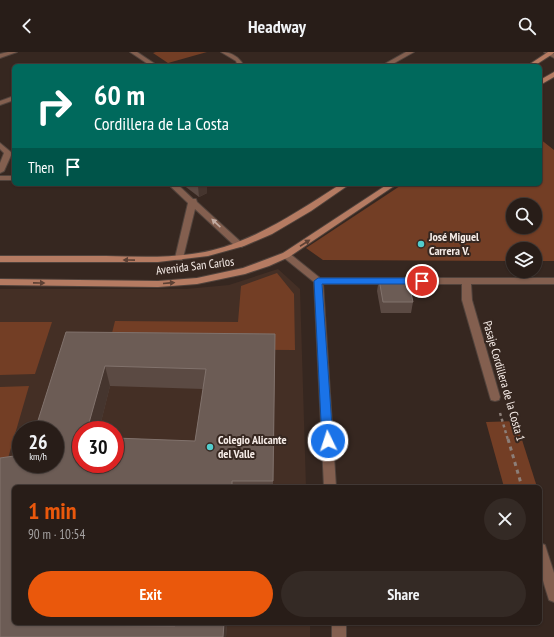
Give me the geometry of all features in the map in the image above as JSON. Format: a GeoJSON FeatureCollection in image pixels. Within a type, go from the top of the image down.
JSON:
{"type":"FeatureCollection","features":[{"type":"Feature","properties":{"kind":"main road"},"geometry":{"type":"LineString","coordinates":[[533,64],[551,53]]}},
{"type":"Feature","properties":{"kind":"main road"},"geometry":{"type":"LineString","coordinates":[[542,82],[554,74]]}},
{"type":"Feature","properties":{"kind":"main road","name":"Avenida San Carlos"},"geometry":{"type":"LineString","coordinates":[[0,259],[156,260],[200,255],[239,245],[278,227],[343,186]]}},
{"type":"Feature","properties":{"kind":"main road","name":"Avenida San Carlos"},"geometry":{"type":"LineString","coordinates":[[0,282],[158,284],[197,281],[245,271],[286,255],[390,186]]}},
{"type":"Feature","properties":{"kind":"street"},"geometry":{"type":"LineString","coordinates":[[0,56],[14,52]]}},
{"type":"Feature","properties":{"kind":"street"},"geometry":{"type":"LineString","coordinates":[[224,52],[238,60],[240,64]]}},
{"type":"Feature","properties":{"kind":"street"},"geometry":{"type":"LineString","coordinates":[[388,64],[410,52]]}},
{"type":"Feature","properties":{"kind":"street"},"geometry":{"type":"LineString","coordinates":[[137,53],[152,64]]}},
{"type":"Feature","properties":{"kind":"street"},"geometry":{"type":"LineString","coordinates":[[0,103],[12,99]]}},
{"type":"Feature","properties":{"kind":"street"},"geometry":{"type":"LineString","coordinates":[[0,145],[8,153],[0,171]]}},
{"type":"Feature","properties":{"kind":"street"},"geometry":{"type":"LineString","coordinates":[[0,178],[12,178]]}},
{"type":"Feature","properties":{"kind":"street"},"geometry":{"type":"LineString","coordinates":[[174,186],[239,245]]}},
{"type":"Feature","properties":{"kind":"street"},"geometry":{"type":"LineString","coordinates":[[179,258],[192,201]]}},
{"type":"Feature","properties":{"kind":"street"},"geometry":{"type":"LineString","coordinates":[[286,255],[318,281],[554,281]]}},
{"type":"Feature","properties":{"kind":"street"},"geometry":{"type":"LineString","coordinates":[[318,281],[330,485]]}},
{"type":"Feature","properties":{"kind":"street","name":"Pasaje Cordillera de la Costa 1"},"geometry":{"type":"LineString","coordinates":[[466,281],[467,300],[496,397]]}},
{"type":"Feature","properties":{"kind":"street"},"geometry":{"type":"LineString","coordinates":[[542,556],[554,595]]}},
{"type":"Feature","properties":{"kind":"street"},"geometry":{"type":"LineString","coordinates":[[339,625],[339,637]]}},
{"type":"Feature","properties":{"kind":"path","name":"Pasaje Cordillera de la Costa 1"},"geometry":{"type":"LineString","coordinates":[[496,397],[521,485]]}},
{"type":"Feature","properties":{"kind":"shaded area"},"geometry":{"type":"Polygon","coordinates":[[[207,52],[168,63],[153,53],[207,52]]]}},
{"type":"Feature","properties":{"kind":"shaded area"},"geometry":{"type":"Polygon","coordinates":[[[542,141],[554,150],[554,261],[542,261],[542,242],[506,242],[506,261],[323,260],[306,248],[400,186],[542,186],[542,141]]]}},
{"type":"Feature","properties":{"kind":"shaded area","name":"Colegio Alicante del Valle"},"geometry":{"type":"Polygon","coordinates":[[[278,269],[300,289],[306,485],[12,485],[12,625],[310,625],[310,637],[0,637],[0,289],[186,289],[229,285],[278,269]]]}},
{"type":"Feature","properties":{"kind":"shaded area"},"geometry":{"type":"Polygon","coordinates":[[[277,273],[294,294],[295,350],[108,349],[115,321],[238,322],[241,286],[277,273]]]}},
{"type":"Feature","properties":{"kind":"shaded area"},"geometry":{"type":"Polygon","coordinates":[[[0,322],[52,322],[35,374],[0,375],[0,322]]]}},
{"type":"Feature","properties":{"kind":"shaded area"},"geometry":{"type":"Polygon","coordinates":[[[29,386],[19,421],[12,421],[12,444],[4,472],[0,472],[0,387],[29,386]]]}},
{"type":"Feature","properties":{"kind":"shaded area"},"geometry":{"type":"Polygon","coordinates":[[[516,421],[536,485],[503,485],[486,422],[516,421]]]}},
{"type":"Feature","properties":{"kind":"building"},"geometry":{"type":"Polygon","coordinates":[[[379,279],[408,279],[413,302],[383,302],[379,279]]]}},
{"type":"Feature","properties":{"kind":"building"},"geometry":{"type":"Polygon","coordinates":[[[66,332],[275,334],[273,481],[232,481],[232,485],[12,485],[12,625],[224,625],[223,637],[0,637],[0,458],[12,456],[12,473],[64,473],[64,421],[38,421],[66,332]],[[105,366],[90,421],[72,421],[72,473],[124,473],[124,438],[195,441],[206,369],[105,366]]]}},
{"type":"Feature","properties":{"kind":"place","name":"José Miguel Carrera V."},"geometry":{"type":"Point","coordinates":[421,244]}},
{"type":"Feature","properties":{"kind":"place","name":"Colegio Alicante del Valle"},"geometry":{"type":"Point","coordinates":[210,447]}},
{"type":"Feature","properties":{"kind":"route"},"geometry":{"type":"LineString","coordinates":[[328,441],[318,281],[422,281]]}}]}
